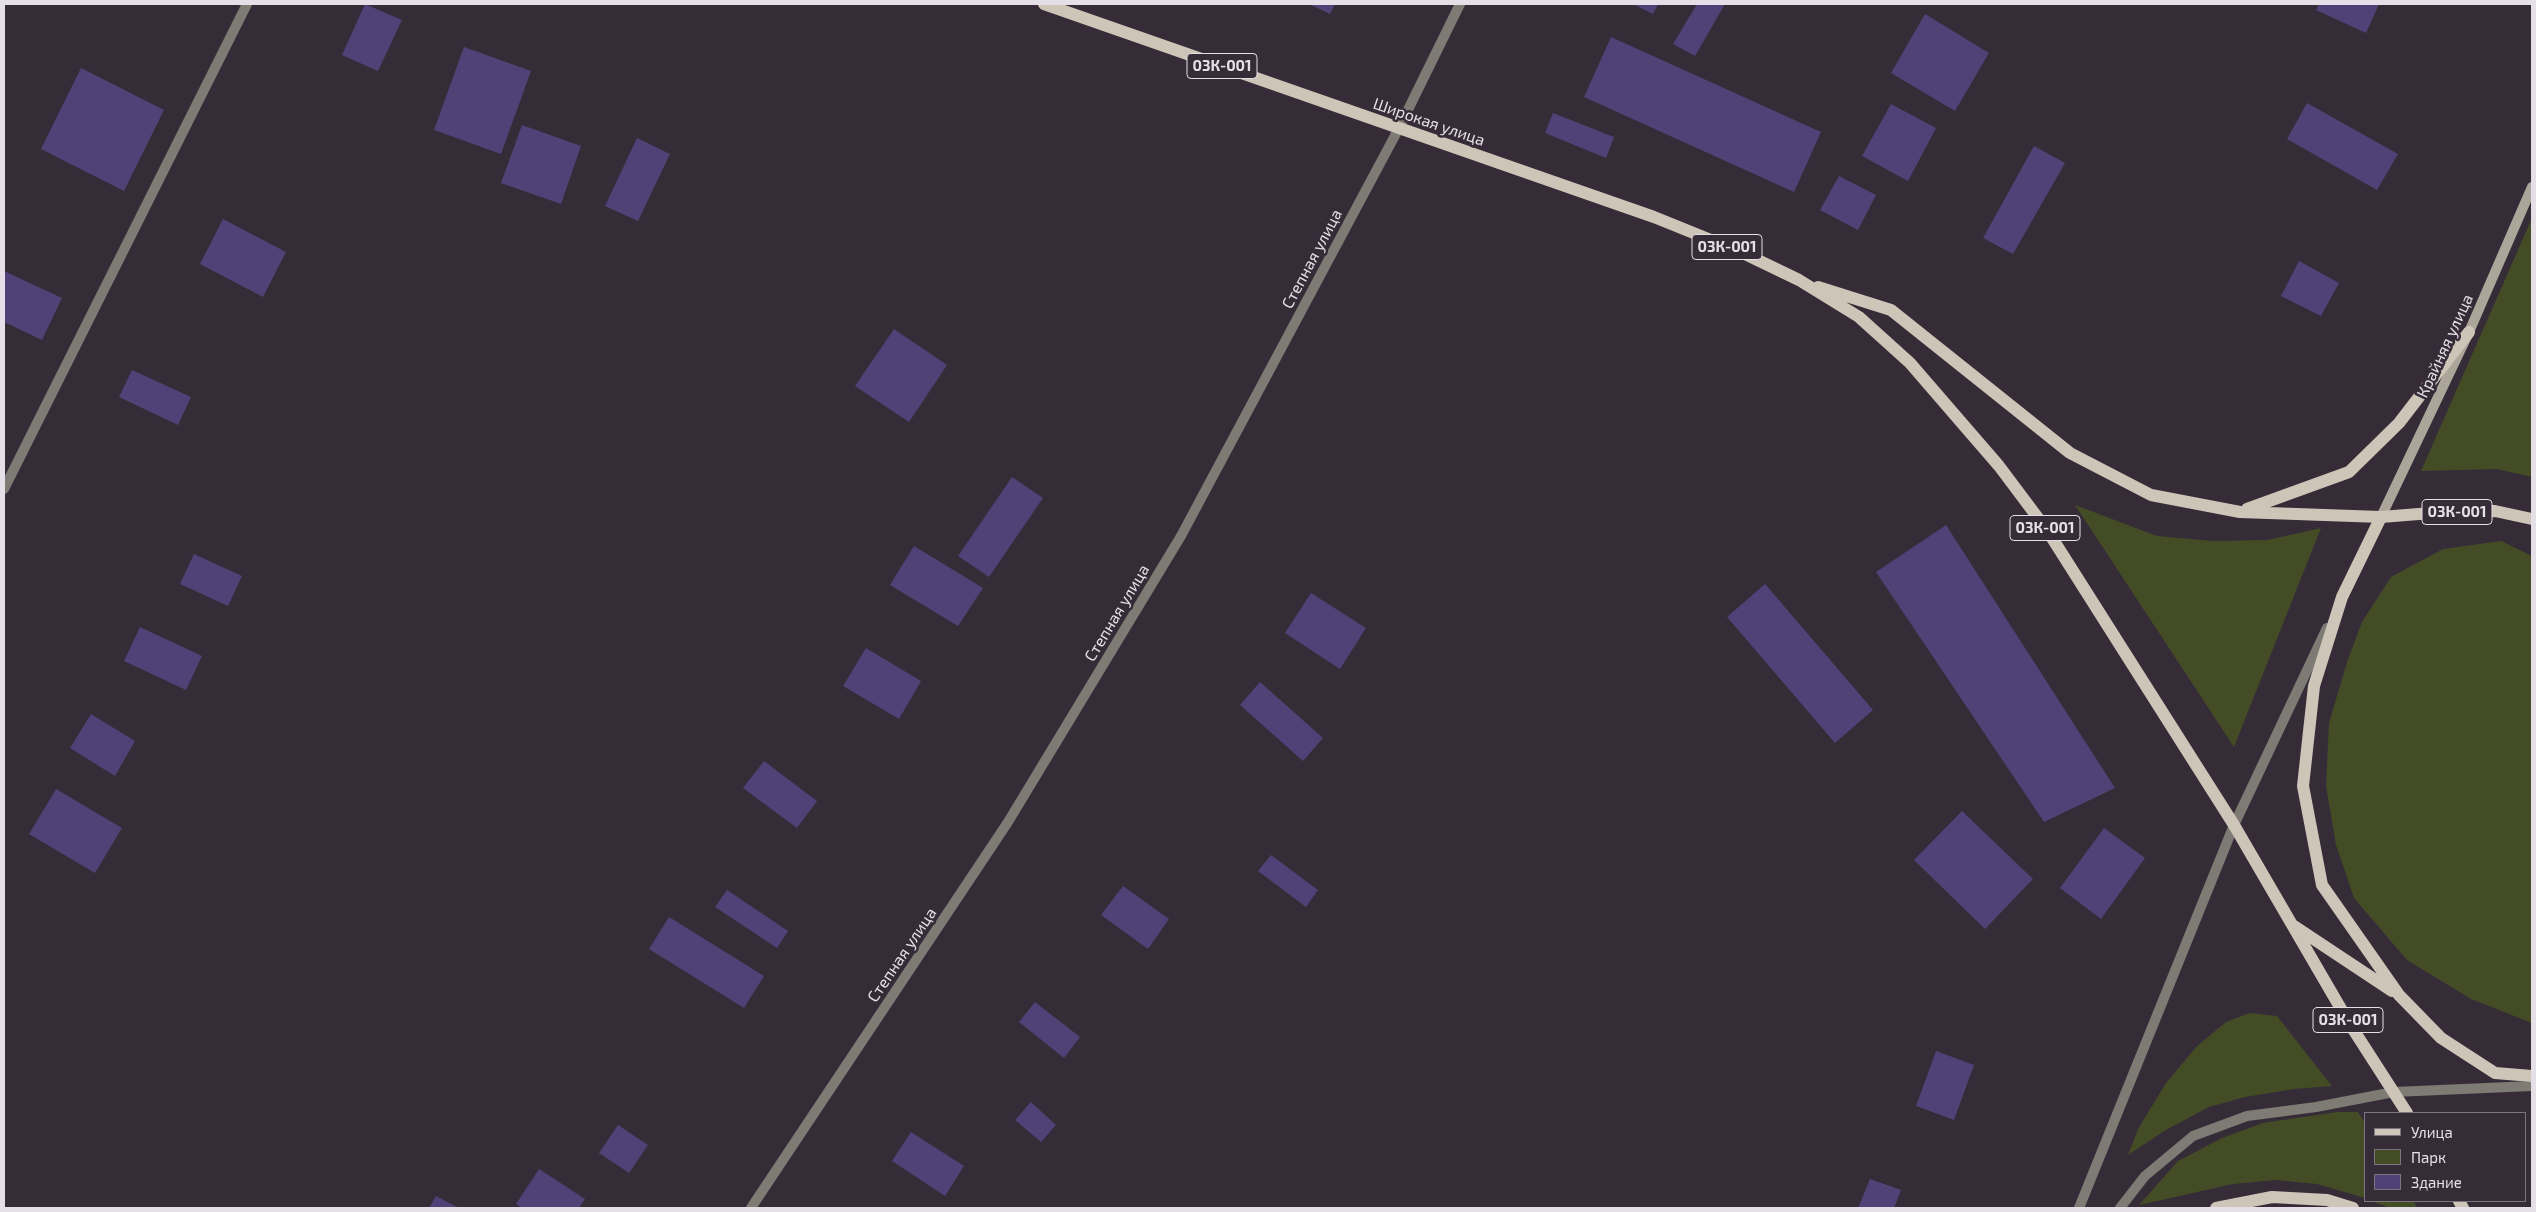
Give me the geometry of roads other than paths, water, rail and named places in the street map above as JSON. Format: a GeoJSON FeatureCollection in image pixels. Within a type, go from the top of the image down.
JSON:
{"type":"FeatureCollection","features":[{"type":"Feature","properties":{"kind":"main road","name":"Широкая улица"},"geometry":{"type":"LineString","coordinates":[[1044,4],[1654,217],[1743,253],[1799,280]]}},
{"type":"Feature","properties":{"kind":"main road","name":"Крайняя улица"},"geometry":{"type":"LineString","coordinates":[[2381,517],[2470,332],[2532,187]]}},
{"type":"Feature","properties":{"kind":"main road","name":"03К-001"},"geometry":{"type":"LineString","coordinates":[[1799,280],[1891,310],[2070,453],[2151,496],[2240,512],[2381,517],[2444,512],[2495,511],[2532,519]]}},
{"type":"Feature","properties":{"kind":"main road","name":"03К-001"},"geometry":{"type":"LineString","coordinates":[[1799,280],[1859,317],[1910,363],[1999,466],[2047,530],[2234,824],[2352,1026],[2405,1112]]}},
{"type":"Feature","properties":{"kind":"main road"},"geometry":{"type":"LineString","coordinates":[[2240,512],[2349,472],[2399,424],[2470,332]]}},
{"type":"Feature","properties":{"kind":"main road"},"geometry":{"type":"LineString","coordinates":[[2381,517],[2342,597],[2314,686],[2303,786],[2322,885],[2399,995],[2441,1038],[2496,1073],[2532,1076]]}},
{"type":"Feature","properties":{"kind":"main road"},"geometry":{"type":"LineString","coordinates":[[2292,924],[2399,995]]}},
{"type":"Feature","properties":{"kind":"main road"},"geometry":{"type":"LineString","coordinates":[[2216,1208],[2272,1197],[2328,1200],[2353,1208]]}},
{"type":"Feature","properties":{"kind":"street"},"geometry":{"type":"LineString","coordinates":[[4,489],[247,4]]}},
{"type":"Feature","properties":{"kind":"street","name":"Степная улица"},"geometry":{"type":"LineString","coordinates":[[751,1208],[1008,822],[1176,544],[1399,128],[1460,4]]}},
{"type":"Feature","properties":{"kind":"street"},"geometry":{"type":"LineString","coordinates":[[2079,1208],[2234,824],[2342,597]]}},
{"type":"Feature","properties":{"kind":"street"},"geometry":{"type":"LineString","coordinates":[[2120,1208],[2145,1176],[2193,1136],[2247,1116],[2316,1107],[2394,1092],[2532,1086]]}}]}
